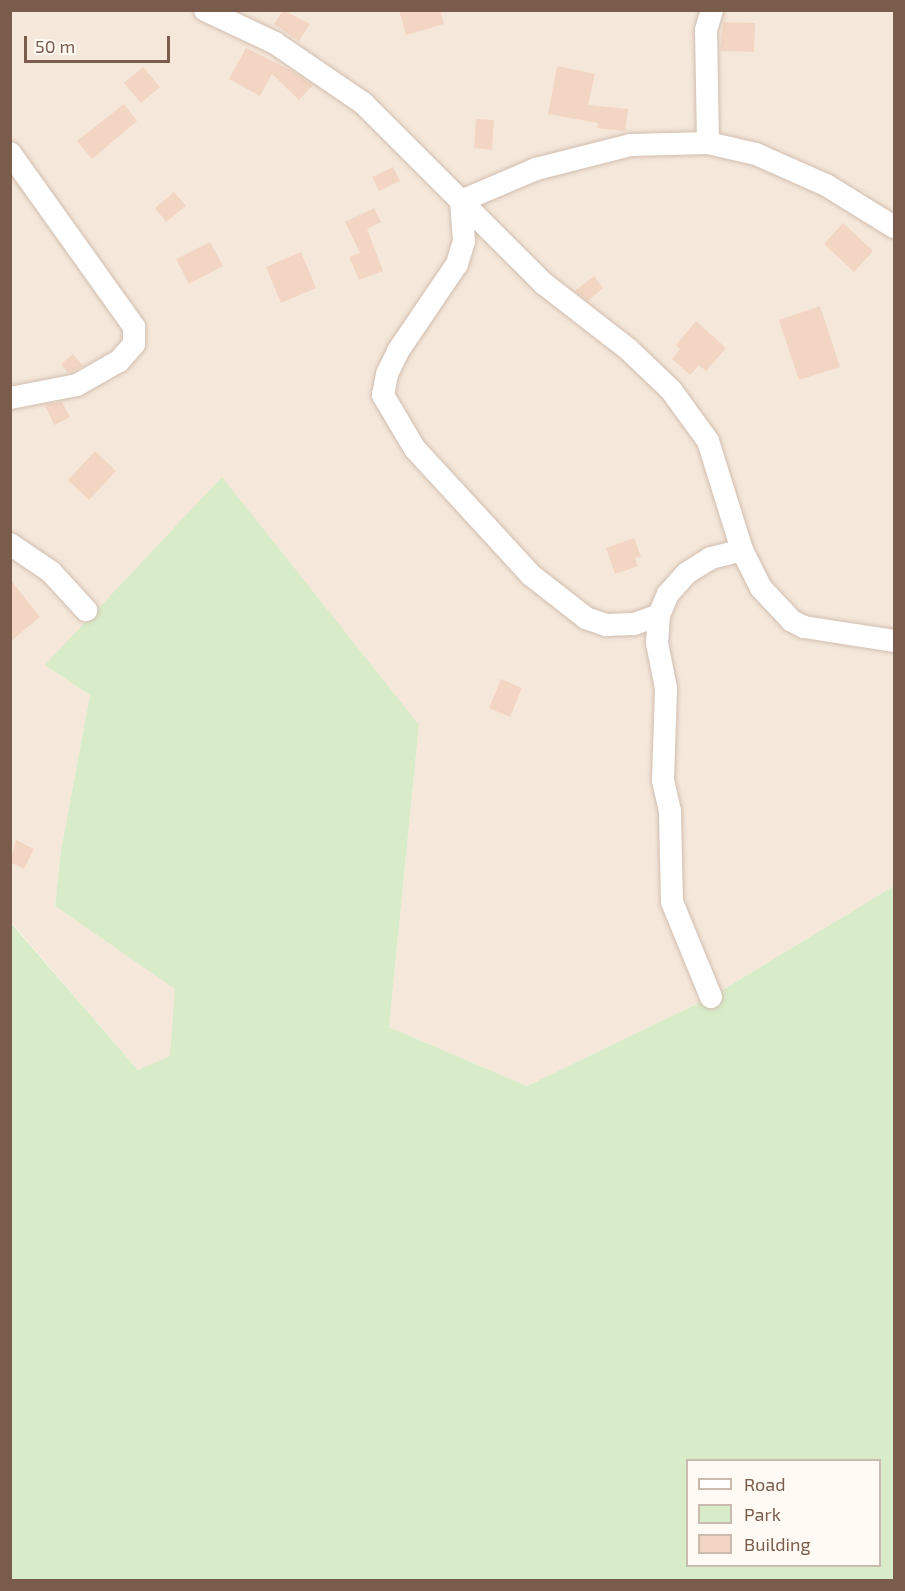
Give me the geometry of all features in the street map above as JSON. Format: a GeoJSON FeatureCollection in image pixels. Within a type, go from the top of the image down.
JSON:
{"type":"FeatureCollection","features":[{"type":"Feature","properties":{"kind":"street"},"geometry":{"type":"LineString","coordinates":[[205,10],[275,44],[363,103],[543,283],[628,349],[671,390],[708,441],[742,550],[761,588],[792,621],[804,627],[894,641]]}},
{"type":"Feature","properties":{"kind":"street"},"geometry":{"type":"LineString","coordinates":[[708,143],[706,30],[712,10]]}},
{"type":"Feature","properties":{"kind":"street"},"geometry":{"type":"LineString","coordinates":[[461,201],[536,169],[630,145],[708,143],[756,154],[806,176],[894,227]]}},
{"type":"Feature","properties":{"kind":"street"},"geometry":{"type":"LineString","coordinates":[[10,153],[134,327],[134,344],[119,361],[77,385],[10,398]]}},
{"type":"Feature","properties":{"kind":"street"},"geometry":{"type":"LineString","coordinates":[[461,201],[464,241],[457,264],[398,351],[387,374],[383,395],[414,449],[531,575],[586,618],[606,625],[634,624],[659,615]]}},
{"type":"Feature","properties":{"kind":"street"},"geometry":{"type":"LineString","coordinates":[[10,543],[51,572],[86,610]]}},
{"type":"Feature","properties":{"kind":"street"},"geometry":{"type":"LineString","coordinates":[[711,997],[672,902],[670,811],[663,780],[666,688],[657,643],[659,615],[668,594],[687,573],[711,558],[742,550]]}},
{"type":"Feature","properties":{"kind":"shaded area"},"geometry":{"type":"Polygon","coordinates":[[[10,11],[894,11],[894,886],[711,997],[527,1086],[389,1027],[419,725],[90,695],[61,850],[55,906],[176,989],[171,1056],[138,1070],[11,922],[10,11]]]}},
{"type":"Feature","properties":{"kind":"green space"},"geometry":{"type":"Polygon","coordinates":[[[222,477],[419,725],[389,1027],[527,1086],[711,997],[894,886],[894,1580],[11,1580],[10,922],[138,1070],[170,1056],[175,989],[55,906],[61,850],[90,695],[45,665],[222,477]]]}},
{"type":"Feature","properties":{"kind":"building"},"geometry":{"type":"Polygon","coordinates":[[[283,10],[310,24],[299,41],[274,24],[283,10]]]}},
{"type":"Feature","properties":{"kind":"building"},"geometry":{"type":"Polygon","coordinates":[[[399,10],[440,10],[444,24],[406,35],[399,10]]]}},
{"type":"Feature","properties":{"kind":"building"},"geometry":{"type":"Polygon","coordinates":[[[723,22],[755,23],[754,52],[720,51],[723,22]]]}},
{"type":"Feature","properties":{"kind":"building"},"geometry":{"type":"Polygon","coordinates":[[[246,48],[290,70],[313,85],[299,100],[272,74],[260,96],[229,79],[246,48]]]}},
{"type":"Feature","properties":{"kind":"building"},"geometry":{"type":"Polygon","coordinates":[[[557,66],[595,74],[588,105],[628,109],[625,131],[597,128],[598,123],[548,114],[557,66]]]}},
{"type":"Feature","properties":{"kind":"building"},"geometry":{"type":"Polygon","coordinates":[[[143,67],[160,87],[141,103],[124,83],[143,67]]]}},
{"type":"Feature","properties":{"kind":"building"},"geometry":{"type":"Polygon","coordinates":[[[124,104],[137,121],[92,159],[77,141],[124,104]]]}},
{"type":"Feature","properties":{"kind":"building"},"geometry":{"type":"Polygon","coordinates":[[[476,119],[494,120],[492,150],[474,148],[476,119]]]}},
{"type":"Feature","properties":{"kind":"building"},"geometry":{"type":"Polygon","coordinates":[[[393,167],[400,181],[379,191],[372,177],[393,167]]]}},
{"type":"Feature","properties":{"kind":"building"},"geometry":{"type":"Polygon","coordinates":[[[174,192],[186,206],[166,222],[155,208],[174,192]]]}},
{"type":"Feature","properties":{"kind":"building"},"geometry":{"type":"Polygon","coordinates":[[[374,208],[381,222],[367,229],[383,271],[359,280],[349,257],[360,253],[345,222],[374,208]]]}},
{"type":"Feature","properties":{"kind":"building"},"geometry":{"type":"Polygon","coordinates":[[[843,223],[873,251],[854,272],[824,244],[843,223]]]}},
{"type":"Feature","properties":{"kind":"building"},"geometry":{"type":"Polygon","coordinates":[[[210,242],[223,266],[189,284],[176,259],[210,242]]]}},
{"type":"Feature","properties":{"kind":"building"},"geometry":{"type":"Polygon","coordinates":[[[301,252],[316,288],[281,303],[266,267],[301,252]]]}},
{"type":"Feature","properties":{"kind":"building"},"geometry":{"type":"Polygon","coordinates":[[[594,276],[603,288],[588,301],[575,291],[594,276]]]}},
{"type":"Feature","properties":{"kind":"building"},"geometry":{"type":"Polygon","coordinates":[[[820,306],[840,367],[799,380],[779,320],[820,306]]]}},
{"type":"Feature","properties":{"kind":"building"},"geometry":{"type":"Polygon","coordinates":[[[696,321],[726,348],[706,371],[699,365],[690,375],[672,359],[680,349],[676,345],[696,321]]]}},
{"type":"Feature","properties":{"kind":"building"},"geometry":{"type":"Polygon","coordinates":[[[73,354],[83,366],[68,373],[61,364],[73,354]]]}},
{"type":"Feature","properties":{"kind":"building"},"geometry":{"type":"Polygon","coordinates":[[[62,402],[70,417],[54,425],[45,405],[62,402]]]}},
{"type":"Feature","properties":{"kind":"building"},"geometry":{"type":"Polygon","coordinates":[[[95,451],[116,471],[89,500],[68,480],[95,451]]]}},
{"type":"Feature","properties":{"kind":"building"},"geometry":{"type":"Polygon","coordinates":[[[634,538],[641,557],[635,558],[638,566],[615,574],[606,548],[634,538]]]}},
{"type":"Feature","properties":{"kind":"building"},"geometry":{"type":"Polygon","coordinates":[[[10,579],[40,617],[10,642],[10,579]]]}},
{"type":"Feature","properties":{"kind":"building"},"geometry":{"type":"Polygon","coordinates":[[[501,679],[522,688],[510,717],[489,708],[501,679]]]}},
{"type":"Feature","properties":{"kind":"building"},"geometry":{"type":"Polygon","coordinates":[[[16,840],[34,849],[24,869],[10,862],[16,840]]]}}]}
